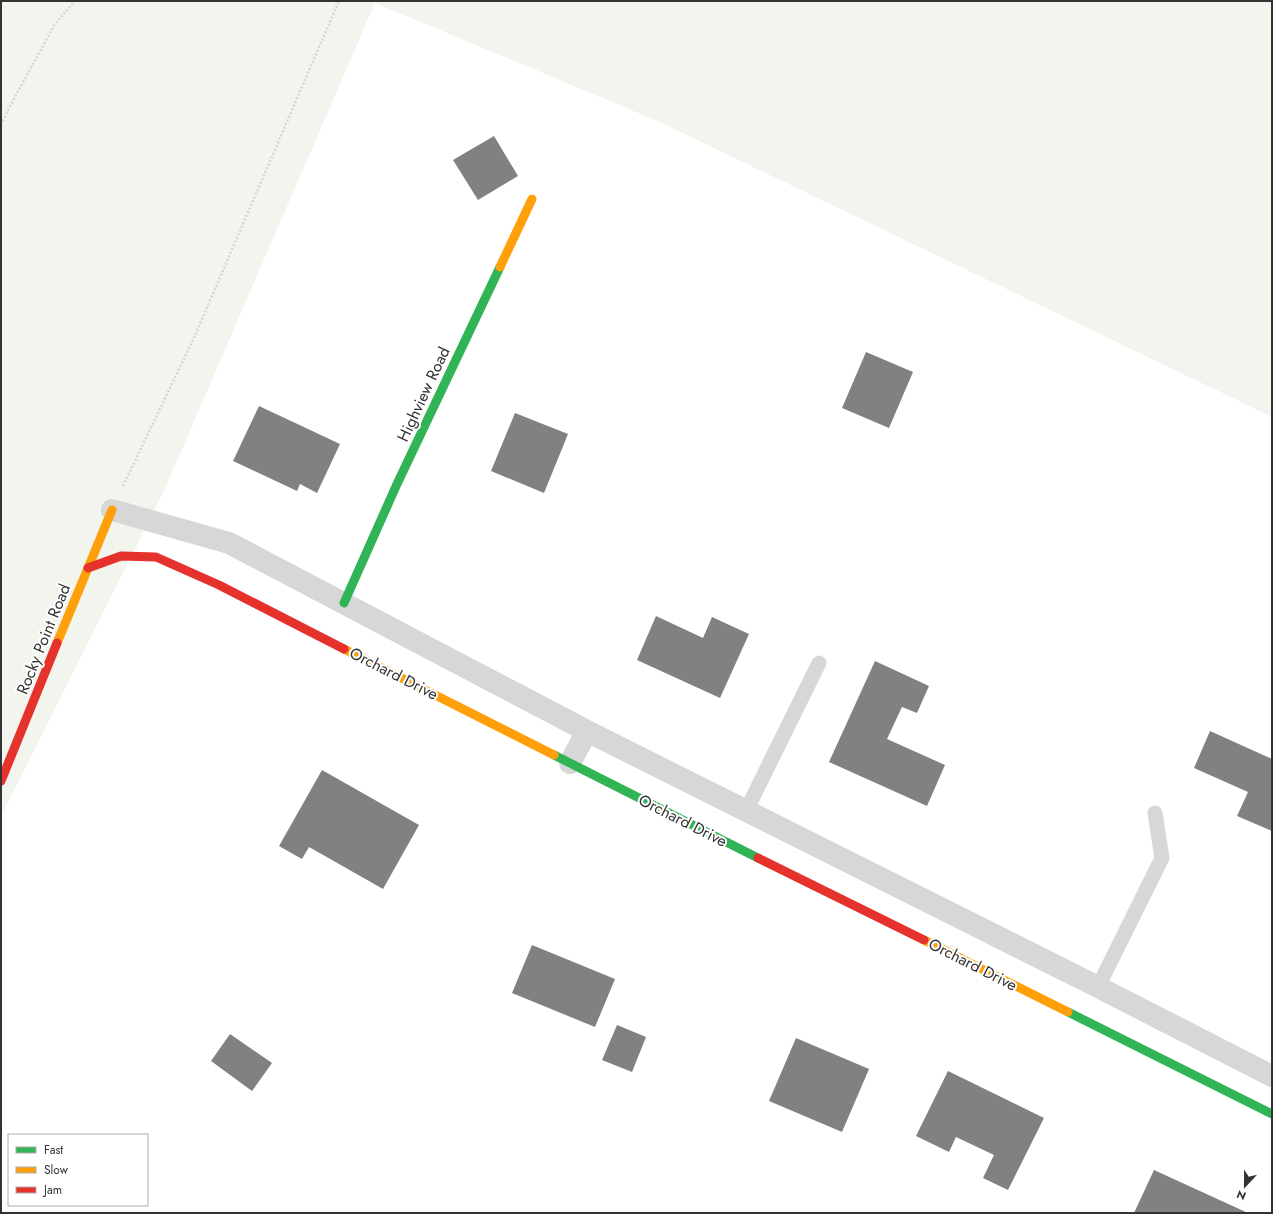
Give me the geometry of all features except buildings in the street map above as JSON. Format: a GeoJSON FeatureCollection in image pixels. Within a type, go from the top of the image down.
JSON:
{"type":"FeatureCollection","features":[{"type":"Feature","properties":{"kind":"street","name":"Highview Road"},"geometry":{"type":"LineString","coordinates":[[344,603],[397,484],[532,199]]}},
{"type":"Feature","properties":{"kind":"street","name":"Rocky Point Road"},"geometry":{"type":"LineString","coordinates":[[1,781],[112,510]]}},
{"type":"Feature","properties":{"kind":"street"},"geometry":{"type":"LineString","coordinates":[[112,510],[229,543],[587,731],[1098,987],[1272,1076]]}},
{"type":"Feature","properties":{"kind":"street","name":"Orchard Drive"},"geometry":{"type":"LineString","coordinates":[[88,568],[121,556],[156,557],[233,592],[570,763],[1272,1114]]}},
{"type":"Feature","properties":{"kind":"street"},"geometry":{"type":"LineString","coordinates":[[570,763],[587,731]]}},
{"type":"Feature","properties":{"kind":"lane"},"geometry":{"type":"LineString","coordinates":[[746,811],[820,663]]}},
{"type":"Feature","properties":{"kind":"lane"},"geometry":{"type":"LineString","coordinates":[[1098,987],[1162,858],[1155,813]]}},
{"type":"Feature","properties":{"kind":"path"},"geometry":{"type":"LineString","coordinates":[[1,125],[55,24],[75,1]]}},
{"type":"Feature","properties":{"kind":"path"},"geometry":{"type":"LineString","coordinates":[[112,510],[193,340],[339,1]]}},
{"type":"Feature","properties":{"kind":"shaded area"},"geometry":{"type":"Polygon","coordinates":[[[1,1],[1272,1],[1272,417],[660,122],[375,3],[163,493],[1,816],[1,1]]]}},
{"type":"Feature","properties":{"kind":"traffic: fast"},"geometry":{"type":"LineString","coordinates":[[344,603],[397,484],[500,267]]}},
{"type":"Feature","properties":{"kind":"traffic: fast"},"geometry":{"type":"LineString","coordinates":[[554,755],[758,858]]}},
{"type":"Feature","properties":{"kind":"traffic: fast"},"geometry":{"type":"LineString","coordinates":[[1068,1012],[1272,1114]]}},
{"type":"Feature","properties":{"kind":"traffic: slow"},"geometry":{"type":"LineString","coordinates":[[500,267],[532,199]]}},
{"type":"Feature","properties":{"kind":"traffic: slow"},"geometry":{"type":"LineString","coordinates":[[57,643],[112,510]]}},
{"type":"Feature","properties":{"kind":"traffic: slow"},"geometry":{"type":"LineString","coordinates":[[344,649],[554,755]]}},
{"type":"Feature","properties":{"kind":"traffic: slow"},"geometry":{"type":"LineString","coordinates":[[924,940],[1068,1012]]}},
{"type":"Feature","properties":{"kind":"traffic: jam"},"geometry":{"type":"LineString","coordinates":[[88,568],[121,556],[156,557],[219,585],[344,649]]}},
{"type":"Feature","properties":{"kind":"traffic: jam"},"geometry":{"type":"LineString","coordinates":[[1,781],[57,643]]}},
{"type":"Feature","properties":{"kind":"traffic: jam"},"geometry":{"type":"LineString","coordinates":[[758,858],[924,940]]}}]}
